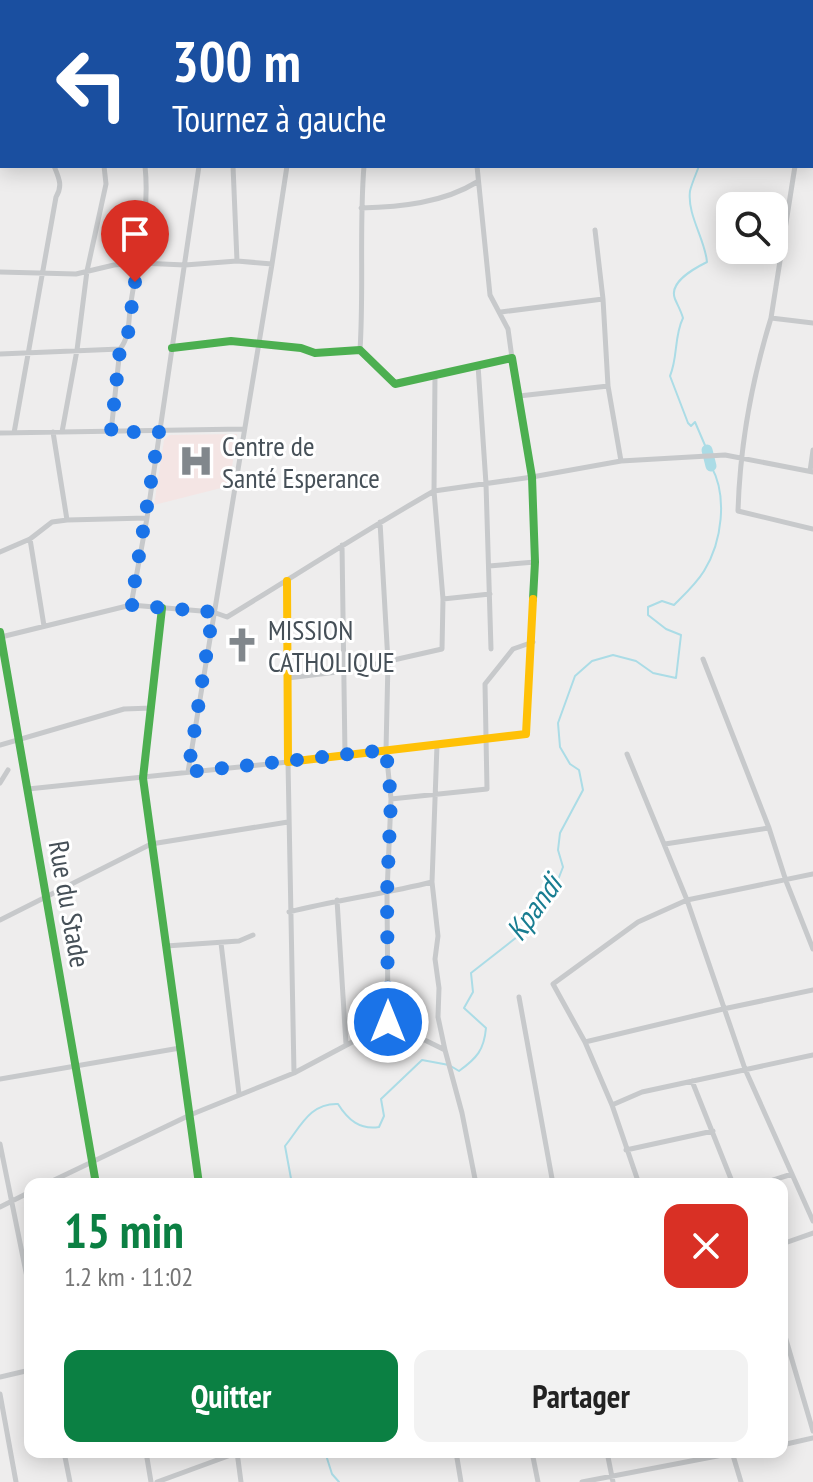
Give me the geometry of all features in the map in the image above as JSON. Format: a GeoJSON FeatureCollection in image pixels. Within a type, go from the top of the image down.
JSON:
{"type":"FeatureCollection","features":[{"type":"Feature","properties":{"kind":"street"},"geometry":{"type":"LineString","coordinates":[[14,433],[56,197],[60,191],[55,168]]}},
{"type":"Feature","properties":{"kind":"street"},"geometry":{"type":"LineString","coordinates":[[62,432],[87,271],[106,184],[104,168]]}},
{"type":"Feature","properties":{"kind":"street"},"geometry":{"type":"LineString","coordinates":[[111,432],[120,349],[127,341],[131,302],[140,263],[147,186],[145,168]]}},
{"type":"Feature","properties":{"kind":"street"},"geometry":{"type":"LineString","coordinates":[[131,605],[147,518],[199,168]]}},
{"type":"Feature","properties":{"kind":"street"},"geometry":{"type":"LineString","coordinates":[[233,168],[237,261]]}},
{"type":"Feature","properties":{"kind":"street"},"geometry":{"type":"LineString","coordinates":[[188,772],[287,168]]}},
{"type":"Feature","properties":{"kind":"street"},"geometry":{"type":"LineString","coordinates":[[360,350],[364,295],[361,208],[364,168]]}},
{"type":"Feature","properties":{"kind":"street"},"geometry":{"type":"LineString","coordinates":[[28,789],[526,734],[535,562],[532,477],[508,329],[490,295],[477,168]]}},
{"type":"Feature","properties":{"kind":"street"},"geometry":{"type":"LineString","coordinates":[[795,168],[771,318],[758,360],[740,456],[738,511],[813,529]]}},
{"type":"Feature","properties":{"kind":"street"},"geometry":{"type":"LineString","coordinates":[[361,208],[416,203],[463,191],[477,182]]}},
{"type":"Feature","properties":{"kind":"street"},"geometry":{"type":"LineString","coordinates":[[595,230],[608,386],[621,461]]}},
{"type":"Feature","properties":{"kind":"street"},"geometry":{"type":"LineString","coordinates":[[0,272],[76,274],[114,265],[140,263],[185,265],[237,261],[272,264]]}},
{"type":"Feature","properties":{"kind":"street"},"geometry":{"type":"LineString","coordinates":[[501,312],[603,299]]}},
{"type":"Feature","properties":{"kind":"street"},"geometry":{"type":"LineString","coordinates":[[771,318],[813,323]]}},
{"type":"Feature","properties":{"kind":"street"},"geometry":{"type":"LineString","coordinates":[[172,348],[231,341],[301,348],[315,353],[360,350],[395,384],[512,358]]}},
{"type":"Feature","properties":{"kind":"street"},"geometry":{"type":"LineString","coordinates":[[0,354],[120,349]]}},
{"type":"Feature","properties":{"kind":"street"},"geometry":{"type":"LineString","coordinates":[[478,365],[486,484],[491,649]]}},
{"type":"Feature","properties":{"kind":"street"},"geometry":{"type":"LineString","coordinates":[[288,678],[345,671],[442,649],[443,599],[434,491],[435,374]]}},
{"type":"Feature","properties":{"kind":"street"},"geometry":{"type":"LineString","coordinates":[[519,396],[608,386]]}},
{"type":"Feature","properties":{"kind":"street"},"geometry":{"type":"LineString","coordinates":[[0,433],[243,429]]}},
{"type":"Feature","properties":{"kind":"street"},"geometry":{"type":"LineString","coordinates":[[53,432],[67,520]]}},
{"type":"Feature","properties":{"kind":"street"},"geometry":{"type":"LineString","coordinates":[[0,636],[131,605],[213,612],[227,617],[434,491],[621,461],[725,455],[812,472],[813,450]]}},
{"type":"Feature","properties":{"kind":"street"},"geometry":{"type":"LineString","coordinates":[[0,552],[30,539],[52,522],[147,518]]}},
{"type":"Feature","properties":{"kind":"street"},"geometry":{"type":"LineString","coordinates":[[380,522],[388,662],[386,750],[391,799],[387,893],[388,1022]]}},
{"type":"Feature","properties":{"kind":"street"},"geometry":{"type":"LineString","coordinates":[[30,539],[44,626]]}},
{"type":"Feature","properties":{"kind":"street"},"geometry":{"type":"LineString","coordinates":[[342,545],[345,755]]}},
{"type":"Feature","properties":{"kind":"street"},"geometry":{"type":"LineString","coordinates":[[489,566],[535,562]]}},
{"type":"Feature","properties":{"kind":"street"},"geometry":{"type":"LineString","coordinates":[[287,581],[289,912],[294,1073]]}},
{"type":"Feature","properties":{"kind":"street"},"geometry":{"type":"LineString","coordinates":[[443,599],[490,594]]}},
{"type":"Feature","properties":{"kind":"street"},"geometry":{"type":"LineString","coordinates":[[162,608],[143,778],[198,1178]]}},
{"type":"Feature","properties":{"kind":"street","name":"Rue du Stade"},"geometry":{"type":"LineString","coordinates":[[0,636],[95,1178]]}},
{"type":"Feature","properties":{"kind":"street"},"geometry":{"type":"LineString","coordinates":[[391,799],[487,789],[485,684],[513,649],[533,642]]}},
{"type":"Feature","properties":{"kind":"street"},"geometry":{"type":"LineString","coordinates":[[703,659],[813,949]]}},
{"type":"Feature","properties":{"kind":"street"},"geometry":{"type":"LineString","coordinates":[[0,745],[124,709],[152,708]]}},
{"type":"Feature","properties":{"kind":"street"},"geometry":{"type":"LineString","coordinates":[[437,744],[432,882],[438,936],[435,959],[439,988],[438,1017],[475,1178]]}},
{"type":"Feature","properties":{"kind":"street"},"geometry":{"type":"LineString","coordinates":[[627,754],[687,900],[745,1069],[813,1221]]}},
{"type":"Feature","properties":{"kind":"street"},"geometry":{"type":"LineString","coordinates":[[0,783],[8,770]]}},
{"type":"Feature","properties":{"kind":"street"},"geometry":{"type":"LineString","coordinates":[[0,920],[151,844],[288,822]]}},
{"type":"Feature","properties":{"kind":"street"},"geometry":{"type":"LineString","coordinates":[[665,844],[769,828]]}},
{"type":"Feature","properties":{"kind":"street"},"geometry":{"type":"LineString","coordinates":[[637,1178],[612,1105],[585,1042],[553,984],[638,922],[687,900],[813,874]]}},
{"type":"Feature","properties":{"kind":"street"},"geometry":{"type":"LineString","coordinates":[[289,912],[432,882]]}},
{"type":"Feature","properties":{"kind":"street"},"geometry":{"type":"LineString","coordinates":[[337,900],[346,1044]]}},
{"type":"Feature","properties":{"kind":"street"},"geometry":{"type":"LineString","coordinates":[[166,946],[239,941],[253,935]]}},
{"type":"Feature","properties":{"kind":"street"},"geometry":{"type":"LineString","coordinates":[[221,943],[239,1094]]}},
{"type":"Feature","properties":{"kind":"street"},"geometry":{"type":"LineString","coordinates":[[585,1042],[813,990]]}},
{"type":"Feature","properties":{"kind":"street"},"geometry":{"type":"LineString","coordinates":[[519,997],[552,1178]]}},
{"type":"Feature","properties":{"kind":"street"},"geometry":{"type":"LineString","coordinates":[[388,1022],[446,1053]]}},
{"type":"Feature","properties":{"kind":"street"},"geometry":{"type":"LineString","coordinates":[[58,1178],[190,1115],[294,1073],[388,1022]]}},
{"type":"Feature","properties":{"kind":"street"},"geometry":{"type":"LineString","coordinates":[[0,1079],[180,1048]]}},
{"type":"Feature","properties":{"kind":"street"},"geometry":{"type":"LineString","coordinates":[[612,1105],[642,1092],[813,1055]]}},
{"type":"Feature","properties":{"kind":"street"},"geometry":{"type":"LineString","coordinates":[[692,1081],[731,1178]]}},
{"type":"Feature","properties":{"kind":"street"},"geometry":{"type":"LineString","coordinates":[[626,1150],[713,1131]]}},
{"type":"Feature","properties":{"kind":"street"},"geometry":{"type":"LineString","coordinates":[[0,1144],[24,1265]]}},
{"type":"Feature","properties":{"kind":"street"},"geometry":{"type":"LineString","coordinates":[[780,1178],[792,1174]]}},
{"type":"Feature","properties":{"kind":"street"},"geometry":{"type":"LineString","coordinates":[[0,1207],[24,1195]]}},
{"type":"Feature","properties":{"kind":"street"},"geometry":{"type":"LineString","coordinates":[[788,1242],[813,1233]]}},
{"type":"Feature","properties":{"kind":"street"},"geometry":{"type":"LineString","coordinates":[[788,1346],[813,1431]]}},
{"type":"Feature","properties":{"kind":"street"},"geometry":{"type":"LineString","coordinates":[[0,1377],[24,1371]]}},
{"type":"Feature","properties":{"kind":"street"},"geometry":{"type":"LineString","coordinates":[[0,1394],[16,1482]]}},
{"type":"Feature","properties":{"kind":"street"},"geometry":{"type":"LineString","coordinates":[[788,1444],[813,1438]]}},
{"type":"Feature","properties":{"kind":"street"},"geometry":{"type":"LineString","coordinates":[[65,1458],[70,1482]]}},
{"type":"Feature","properties":{"kind":"street"},"geometry":{"type":"LineString","coordinates":[[148,1458],[154,1482],[221,1458]]}},
{"type":"Feature","properties":{"kind":"street"},"geometry":{"type":"LineString","coordinates":[[239,1458],[241,1482]]}},
{"type":"Feature","properties":{"kind":"street"},"geometry":{"type":"LineString","coordinates":[[457,1458],[461,1482]]}},
{"type":"Feature","properties":{"kind":"street"},"geometry":{"type":"LineString","coordinates":[[533,1458],[538,1482]]}},
{"type":"Feature","properties":{"kind":"street"},"geometry":{"type":"LineString","coordinates":[[608,1458],[612,1478]]}},
{"type":"Feature","properties":{"kind":"street"},"geometry":{"type":"LineString","coordinates":[[582,1482],[706,1458]]}},
{"type":"Feature","properties":{"kind":"street"},"geometry":{"type":"LineString","coordinates":[[735,1458],[741,1482]]}},
{"type":"Feature","properties":{"kind":"shaded area","name":"Centre de Santé Esperance"},"geometry":{"type":"Polygon","coordinates":[[[237,434],[229,486],[154,505],[164,440],[169,435],[237,434]]]}},
{"type":"Feature","properties":{"kind":"waterway"},"geometry":{"type":"LineString","coordinates":[[698,168],[690,200],[707,262],[684,276],[675,287],[675,299],[683,318],[670,376],[688,423],[691,426],[695,422],[707,450]]}},
{"type":"Feature","properties":{"kind":"waterway"},"geometry":{"type":"LineString","coordinates":[[707,450],[711,466]]}},
{"type":"Feature","properties":{"kind":"waterway","name":"Kpandi"},"geometry":{"type":"LineString","coordinates":[[291,1178],[285,1146],[301,1124],[320,1107],[338,1104],[355,1123],[379,1127],[384,1116],[381,1099],[422,1060],[449,1065],[459,1071],[478,1053],[486,1028],[464,1008],[473,992],[471,973],[522,933],[537,904],[556,885],[563,867],[558,850],[560,833],[583,790],[579,770],[570,764],[560,747],[558,723],[575,676],[592,661],[613,655],[636,661],[653,673],[676,678],[681,635],[666,629],[648,615],[648,607],[662,601],[674,605],[697,580],[710,559],[721,519],[720,491],[711,466]]}},
{"type":"Feature","properties":{"kind":"waterway","name":"Kpandi"},"geometry":{"type":"LineString","coordinates":[[327,1458],[332,1474],[339,1482]]}},
{"type":"Feature","properties":{"kind":"traffic: fast"},"geometry":{"type":"LineString","coordinates":[[172,348],[231,341],[301,348],[315,353],[360,350],[395,384],[512,358],[532,477],[533,599]]}},
{"type":"Feature","properties":{"kind":"traffic: fast"},"geometry":{"type":"LineString","coordinates":[[162,608],[143,778],[198,1178]]}},
{"type":"Feature","properties":{"kind":"traffic: fast"},"geometry":{"type":"LineString","coordinates":[[0,632],[95,1178]]}},
{"type":"Feature","properties":{"kind":"traffic: slow"},"geometry":{"type":"LineString","coordinates":[[287,581],[288,762],[526,734],[533,599]]}},
{"type":"Feature","properties":{"kind":"place","name":"Centre de Santé Esperance"},"geometry":{"type":"Point","coordinates":[196,461]}},
{"type":"Feature","properties":{"kind":"place","name":"MISSION CATHOLIQUE"},"geometry":{"type":"Point","coordinates":[242,645]}},
{"type":"Feature","properties":{"kind":"route"},"geometry":{"type":"LineString","coordinates":[[135,282],[127,341],[120,349],[111,432],[159,432],[131,605],[213,612],[188,772],[386,750],[391,799],[387,893],[388,1022]]}}]}
